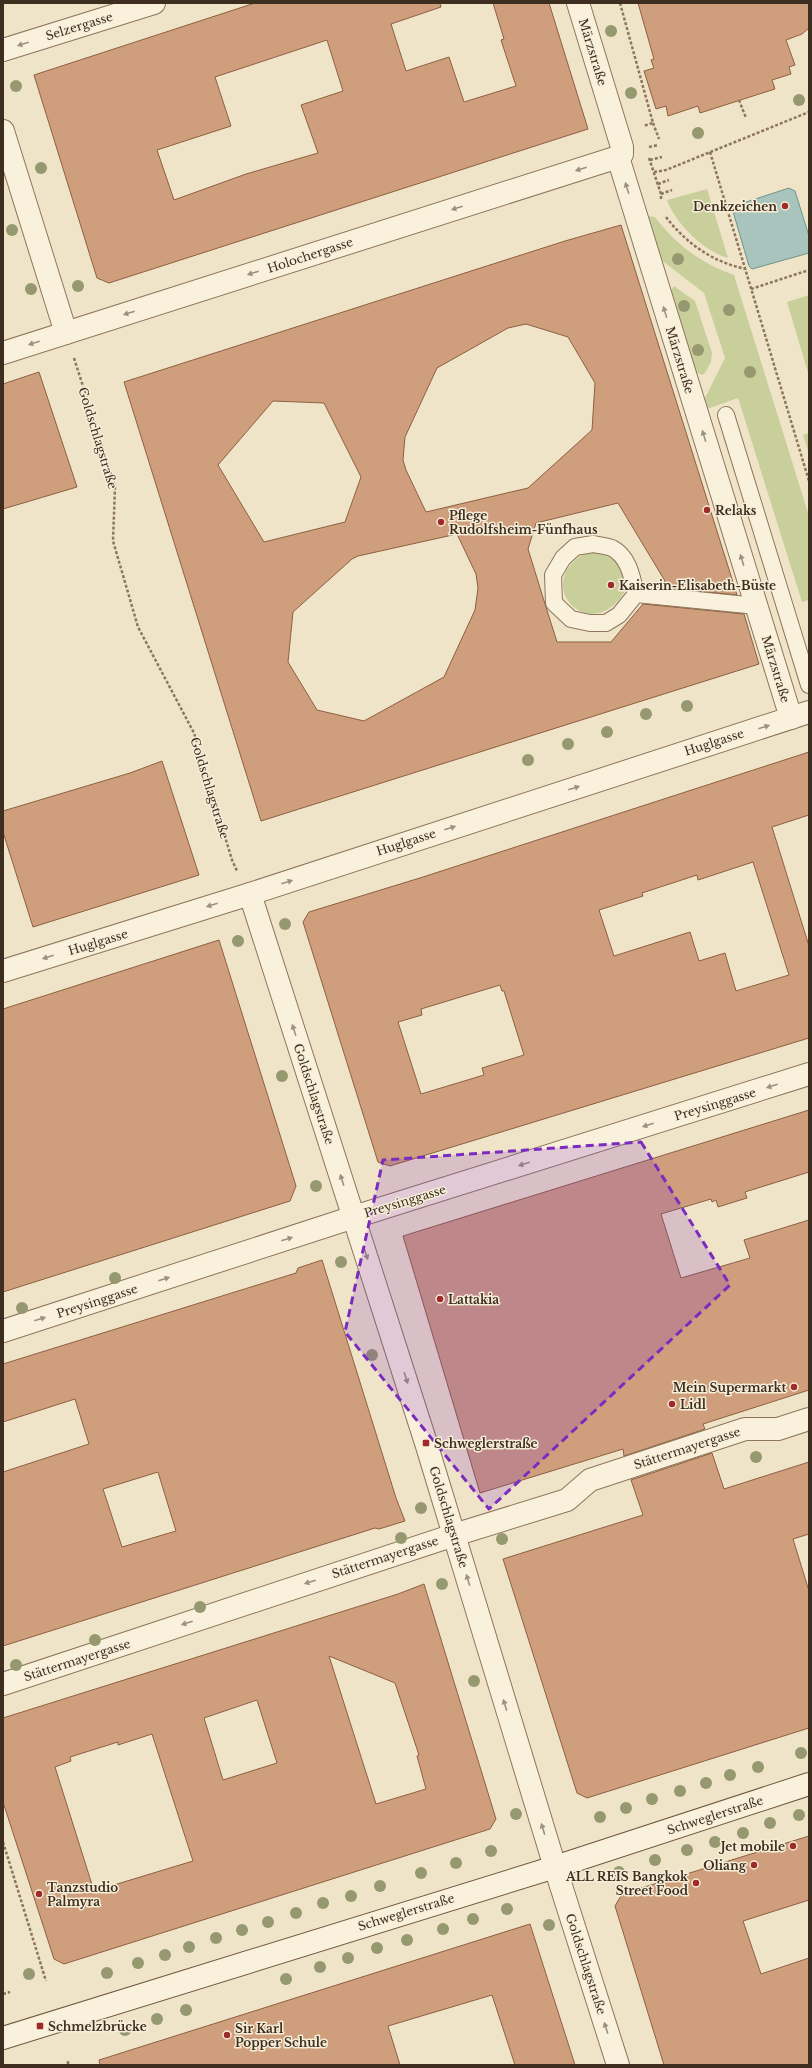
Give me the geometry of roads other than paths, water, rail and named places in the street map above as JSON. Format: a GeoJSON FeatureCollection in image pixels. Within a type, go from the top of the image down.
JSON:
{"type":"FeatureCollection","features":[{"type":"Feature","properties":{"kind":"street","name":"Selzergasse"},"geometry":{"type":"LineString","coordinates":[[3,50],[154,3]]}},
{"type":"Feature","properties":{"kind":"street","name":"Märzstraße"},"geometry":{"type":"LineString","coordinates":[[578,3],[622,148],[622,154],[618,157],[757,606],[800,715]]}},
{"type":"Feature","properties":{"kind":"street"},"geometry":{"type":"LineString","coordinates":[[3,131],[66,333]]}},
{"type":"Feature","properties":{"kind":"street","name":"Holochergasse"},"geometry":{"type":"LineString","coordinates":[[3,352],[618,157]]}},
{"type":"Feature","properties":{"kind":"street","name":"Huglgasse"},"geometry":{"type":"LineString","coordinates":[[3,971],[250,894],[800,715]]}},
{"type":"Feature","properties":{"kind":"street","name":"Goldschlagstraße"},"geometry":{"type":"LineString","coordinates":[[250,894],[454,1534],[555,1866],[618,2065]]}},
{"type":"Feature","properties":{"kind":"street","name":"Preysinggasse"},"geometry":{"type":"LineString","coordinates":[[3,1331],[354,1217],[809,1074]]}},
{"type":"Feature","properties":{"kind":"street","name":"Stättermayergasse"},"geometry":{"type":"LineString","coordinates":[[3,1684],[454,1534],[568,1500],[590,1480],[745,1429],[778,1429],[809,1419]]}},
{"type":"Feature","properties":{"kind":"street","name":"Schweglerstraße"},"geometry":{"type":"LineString","coordinates":[[3,2038],[555,1866],[809,1784]]}},
{"type":"Feature","properties":{"kind":"lane"},"geometry":{"type":"LineString","coordinates":[[726,415],[809,685]]}},
{"type":"Feature","properties":{"kind":"lane"},"geometry":{"type":"LineString","coordinates":[[594,544],[612,548],[625,560],[632,575],[636,594],[619,616],[606,624],[590,623],[571,619],[554,603],[553,575],[563,558],[575,547],[594,544]]}},
{"type":"Feature","properties":{"kind":"lane"},"geometry":{"type":"LineString","coordinates":[[636,594],[757,606]]}},
{"type":"Feature","properties":{"kind":"water"},"geometry":{"type":"Polygon","coordinates":[[[789,188],[795,191],[809,236],[809,253],[752,269],[749,266],[732,208],[734,206],[789,188]]]}},
{"type":"Feature","properties":{"kind":"place","name":"Denkzeichen"},"geometry":{"type":"Point","coordinates":[785,206]}},
{"type":"Feature","properties":{"kind":"place","name":"Relaks"},"geometry":{"type":"Point","coordinates":[707,510]}},
{"type":"Feature","properties":{"kind":"place","name":"Pflege Rudolfsheim-Fünfhaus"},"geometry":{"type":"Point","coordinates":[441,522]}},
{"type":"Feature","properties":{"kind":"place","name":"Kaiserin-Elisabeth-Büste"},"geometry":{"type":"Point","coordinates":[611,585]}},
{"type":"Feature","properties":{"kind":"place","name":"Lattakia"},"geometry":{"type":"Point","coordinates":[440,1299]}},
{"type":"Feature","properties":{"kind":"place","name":"Mein Supermarkt"},"geometry":{"type":"Point","coordinates":[794,1387]}},
{"type":"Feature","properties":{"kind":"place","name":"Lidl"},"geometry":{"type":"Point","coordinates":[672,1404]}},
{"type":"Feature","properties":{"kind":"place","name":"Schweglerstraße"},"geometry":{"type":"Point","coordinates":[426,1443]}},
{"type":"Feature","properties":{"kind":"place","name":"Jet mobile"},"geometry":{"type":"Point","coordinates":[793,1846]}},
{"type":"Feature","properties":{"kind":"place","name":"Oliang"},"geometry":{"type":"Point","coordinates":[754,1865]}},
{"type":"Feature","properties":{"kind":"place","name":"ALL REIS Bangkok Street Food"},"geometry":{"type":"Point","coordinates":[696,1883]}},
{"type":"Feature","properties":{"kind":"place","name":"Tanzstudio Palmyra"},"geometry":{"type":"Point","coordinates":[39,1894]}},
{"type":"Feature","properties":{"kind":"place","name":"Schmelzbrücke"},"geometry":{"type":"Point","coordinates":[40,2026]}},
{"type":"Feature","properties":{"kind":"place","name":"Sir Karl Popper Schule"},"geometry":{"type":"Point","coordinates":[227,2035]}}]}
